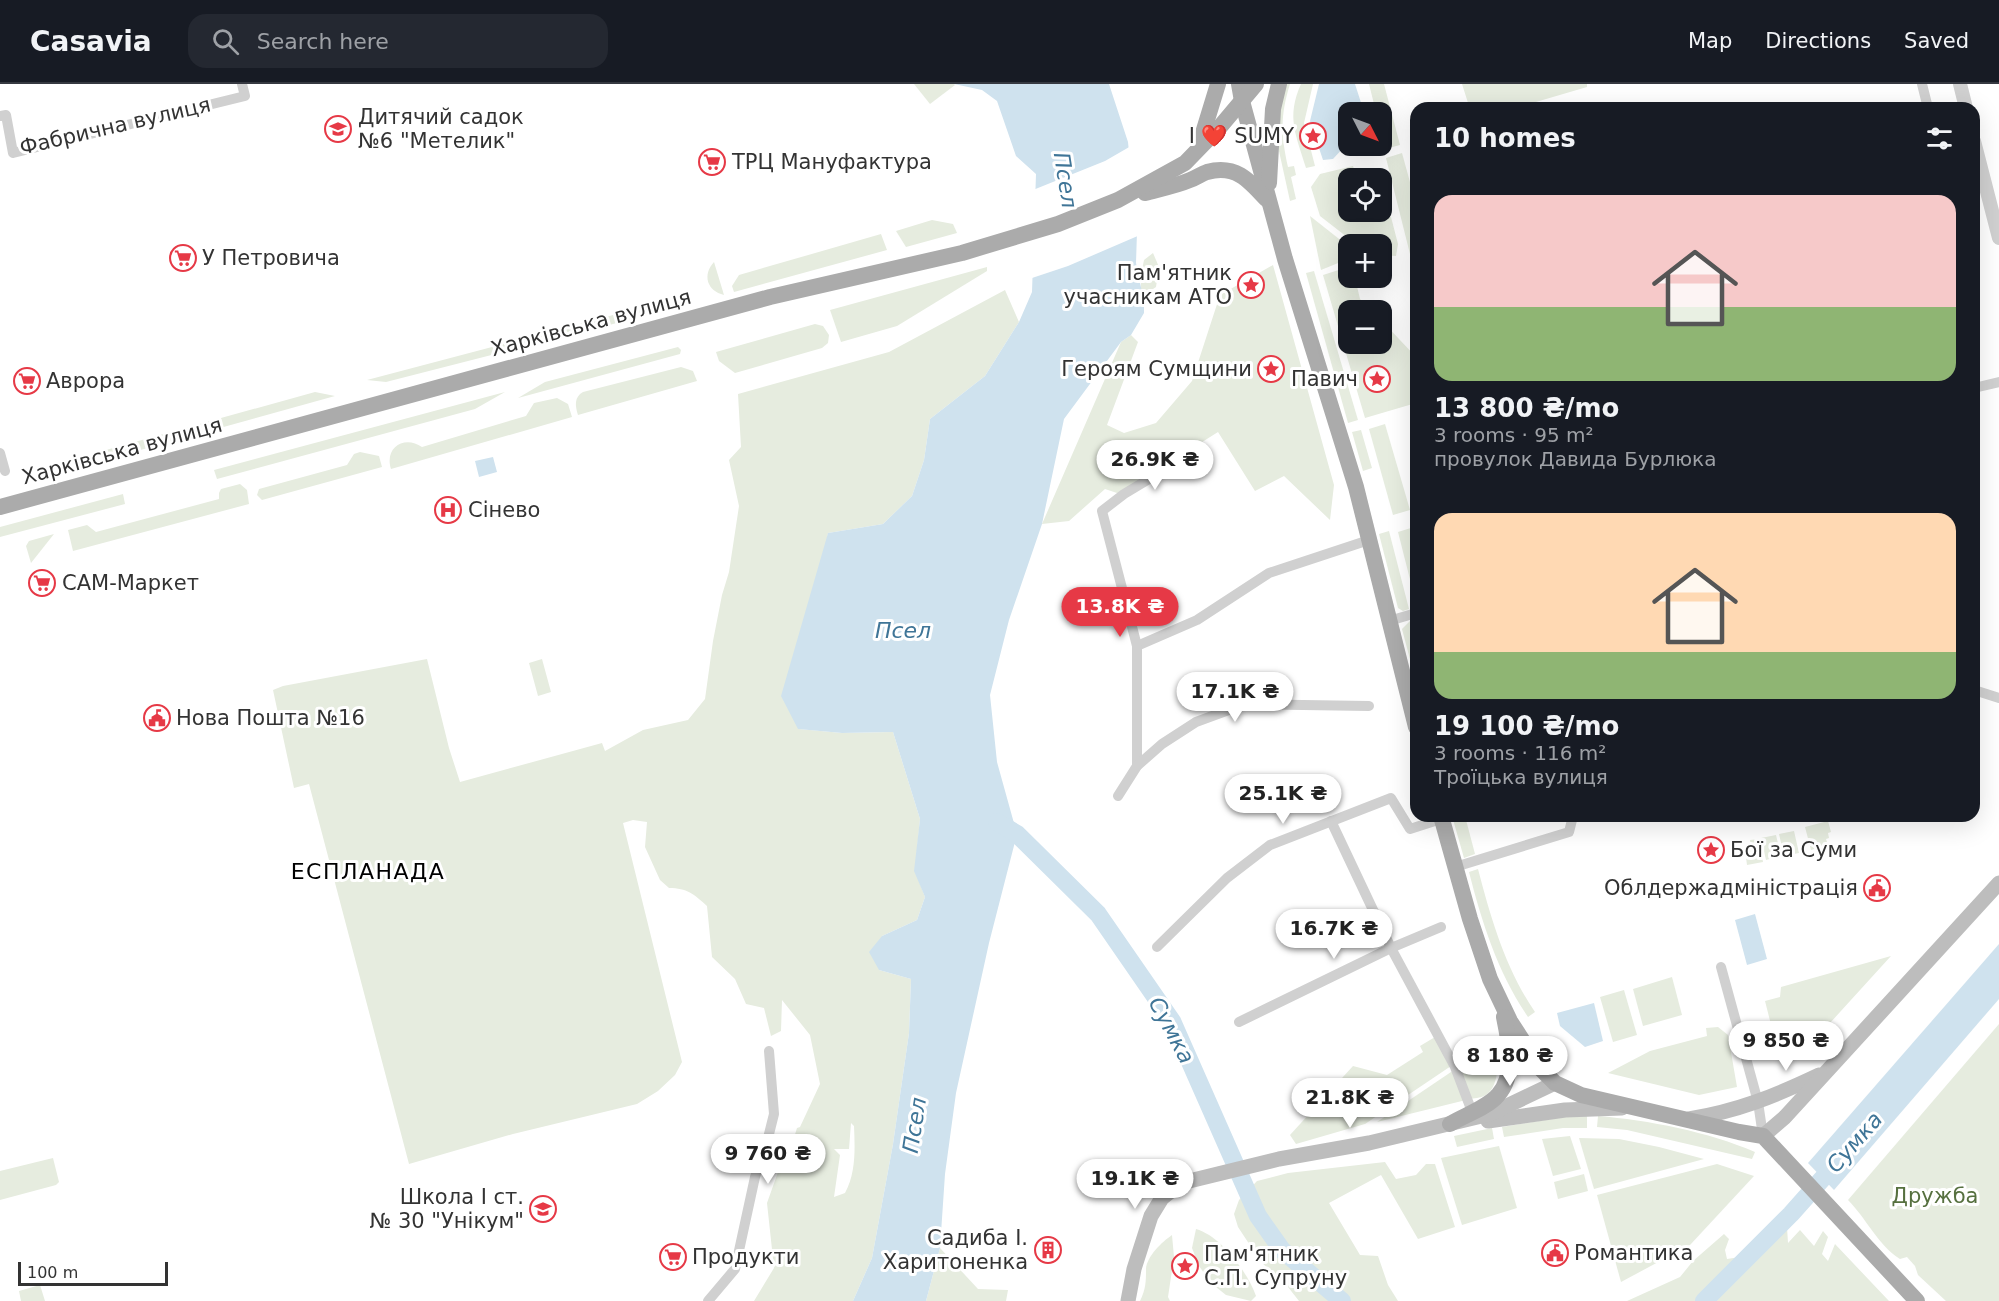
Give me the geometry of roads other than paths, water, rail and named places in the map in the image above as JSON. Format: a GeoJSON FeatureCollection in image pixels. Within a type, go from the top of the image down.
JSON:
{"type":"FeatureCollection","features":[{"type":"Feature","properties":{"kind":"main road"},"geometry":{"type":"LineString","coordinates":[[1198,150],[1218,84]]}},
{"type":"Feature","properties":{"kind":"main road"},"geometry":{"type":"LineString","coordinates":[[1239,84],[1269,202],[1356,487],[1410,703]]}},
{"type":"Feature","properties":{"kind":"main road"},"geometry":{"type":"LineString","coordinates":[[1242,101],[1247,84]]}},
{"type":"Feature","properties":{"kind":"main road","name":"Харківська вулиця"},"geometry":{"type":"LineString","coordinates":[[0,507],[770,297],[899,268],[1001,242],[1058,224],[1118,200],[1185,163],[1256,84]]}},
{"type":"Feature","properties":{"kind":"main road"},"geometry":{"type":"LineString","coordinates":[[1269,202],[1270,139],[1273,109],[1279,84]]}},
{"type":"Feature","properties":{"kind":"main road"},"geometry":{"type":"LineString","coordinates":[[1118,200],[1190,180],[1206,172],[1223,169],[1243,175],[1269,202]]}},
{"type":"Feature","properties":{"kind":"main road"},"geometry":{"type":"LineString","coordinates":[[1128,1301],[1134,1269],[1150,1216],[1162,1198],[1181,1183],[1210,1174],[1369,1143],[1450,1124],[1473,1115],[1498,1095],[1505,1084],[1509,1066],[1509,1049],[1500,1002],[1470,919],[1442,822]]}},
{"type":"Feature","properties":{"kind":"main road"},"geometry":{"type":"LineString","coordinates":[[1763,1136],[1785,1118],[1999,883]]}},
{"type":"Feature","properties":{"kind":"main road"},"geometry":{"type":"LineString","coordinates":[[1500,1002],[1530,1054],[1555,1083],[1581,1095],[1763,1136],[1917,1301]]}},
{"type":"Feature","properties":{"kind":"main road"},"geometry":{"type":"LineString","coordinates":[[1687,1119],[1721,1114],[1758,1102],[1827,1071]]}},
{"type":"Feature","properties":{"kind":"main road"},"geometry":{"type":"LineString","coordinates":[[1473,1115],[1490,1114],[1555,1083]]}},
{"type":"Feature","properties":{"kind":"main road"},"geometry":{"type":"LineString","coordinates":[[1450,1124],[1465,1125],[1565,1110],[1636,1107]]}},
{"type":"Feature","properties":{"kind":"street","name":"Фабрична вулиця"},"geometry":{"type":"LineString","coordinates":[[0,116],[6,115],[13,153],[245,96],[242,84]]}},
{"type":"Feature","properties":{"kind":"street"},"geometry":{"type":"LineString","coordinates":[[1922,84],[1926,102]]}},
{"type":"Feature","properties":{"kind":"street"},"geometry":{"type":"LineString","coordinates":[[1960,84],[1964,102]]}},
{"type":"Feature","properties":{"kind":"street"},"geometry":{"type":"LineString","coordinates":[[1980,184],[1999,238]]}},
{"type":"Feature","properties":{"kind":"street"},"geometry":{"type":"LineString","coordinates":[[1980,387],[1999,382]]}},
{"type":"Feature","properties":{"kind":"street"},"geometry":{"type":"LineString","coordinates":[[1137,766],[1137,646],[1102,511],[1124,494],[1194,452]]}},
{"type":"Feature","properties":{"kind":"street"},"geometry":{"type":"LineString","coordinates":[[0,453],[5,471]]}},
{"type":"Feature","properties":{"kind":"street"},"geometry":{"type":"LineString","coordinates":[[1137,646],[1197,620],[1269,573],[1369,540]]}},
{"type":"Feature","properties":{"kind":"street"},"geometry":{"type":"LineString","coordinates":[[1389,621],[1410,615]]}},
{"type":"Feature","properties":{"kind":"street"},"geometry":{"type":"LineString","coordinates":[[1980,692],[1999,698]]}},
{"type":"Feature","properties":{"kind":"street"},"geometry":{"type":"LineString","coordinates":[[1118,796],[1137,766],[1162,744],[1196,722],[1245,704],[1369,706]]}},
{"type":"Feature","properties":{"kind":"street"},"geometry":{"type":"LineString","coordinates":[[1157,947],[1227,878],[1270,845],[1391,798],[1410,829],[1428,822]]}},
{"type":"Feature","properties":{"kind":"street"},"geometry":{"type":"LineString","coordinates":[[1331,821],[1391,948],[1455,1067],[1473,1115]]}},
{"type":"Feature","properties":{"kind":"street"},"geometry":{"type":"LineString","coordinates":[[1455,867],[1569,832],[1572,822]]}},
{"type":"Feature","properties":{"kind":"street"},"geometry":{"type":"LineString","coordinates":[[1239,1022],[1391,948],[1441,927]]}},
{"type":"Feature","properties":{"kind":"street"},"geometry":{"type":"LineString","coordinates":[[1721,968],[1758,1102],[1763,1136]]}},
{"type":"Feature","properties":{"kind":"street"},"geometry":{"type":"LineString","coordinates":[[708,1301],[735,1269],[755,1177],[774,1114],[769,1051]]}},
{"type":"Feature","properties":{"kind":"water","name":"Псел"},"geometry":{"type":"Polygon","coordinates":[[[954,84],[1109,84],[1128,142],[1137,232],[1136,263],[1144,313],[1131,335],[1121,342],[1064,419],[1042,524],[1009,620],[990,695],[997,762],[1017,834],[989,943],[956,1093],[945,1174],[940,1248],[926,1301],[853,1301],[872,1258],[893,1144],[909,1033],[911,979],[879,970],[869,952],[882,936],[917,920],[925,897],[914,871],[920,819],[893,732],[842,733],[798,729],[781,696],[828,533],[883,524],[912,496],[924,460],[930,419],[985,376],[1019,322],[1032,292],[1036,174],[1016,156],[997,101],[982,90],[954,84]]]}},
{"type":"Feature","properties":{"kind":"water"},"geometry":{"type":"Polygon","coordinates":[[[1319,84],[1355,84],[1361,102],[1338,102],[1338,154],[1333,159],[1323,160],[1310,121],[1319,84]]]}},
{"type":"Feature","properties":{"kind":"water"},"geometry":{"type":"Polygon","coordinates":[[[493,457],[497,472],[479,477],[475,461],[493,457]]]}},
{"type":"Feature","properties":{"kind":"water"},"geometry":{"type":"Polygon","coordinates":[[[1755,914],[1767,959],[1747,965],[1735,920],[1755,914]]]}},
{"type":"Feature","properties":{"kind":"water"},"geometry":{"type":"Polygon","coordinates":[[[1999,944],[1999,999],[1834,1190],[1808,1163],[1999,944]]]}},
{"type":"Feature","properties":{"kind":"water"},"geometry":{"type":"Polygon","coordinates":[[[1594,1003],[1603,1041],[1585,1047],[1560,1026],[1557,1013],[1594,1003]]]}},
{"type":"Feature","properties":{"kind":"waterway","name":"Сумка"},"geometry":{"type":"LineString","coordinates":[[997,822],[1017,834],[1098,914],[1172,1021],[1258,1216],[1282,1250],[1342,1301]]}},
{"type":"Feature","properties":{"kind":"waterway","name":"Сумка"},"geometry":{"type":"LineString","coordinates":[[1704,1301],[1791,1214],[1839,1160]]}},
{"type":"Feature","properties":{"kind":"place","name":"Дитячий садок №6 \"Метелик\""},"geometry":{"type":"Point","coordinates":[338,129]}},
{"type":"Feature","properties":{"kind":"place","name":"I ❤️ SUMY"},"geometry":{"type":"Point","coordinates":[1313,136]}},
{"type":"Feature","properties":{"kind":"place","name":"ТРЦ Мануфактура"},"geometry":{"type":"Point","coordinates":[712,162]}},
{"type":"Feature","properties":{"kind":"place","name":"У Петровича"},"geometry":{"type":"Point","coordinates":[183,258]}},
{"type":"Feature","properties":{"kind":"place","name":"Пам'ятник учасникам АТО"},"geometry":{"type":"Point","coordinates":[1251,285]}},
{"type":"Feature","properties":{"kind":"place","name":"Героям Сумщини"},"geometry":{"type":"Point","coordinates":[1271,369]}},
{"type":"Feature","properties":{"kind":"place","name":"Павич"},"geometry":{"type":"Point","coordinates":[1377,379]}},
{"type":"Feature","properties":{"kind":"place","name":"Аврора"},"geometry":{"type":"Point","coordinates":[27,381]}},
{"type":"Feature","properties":{"kind":"place","name":"Сінево"},"geometry":{"type":"Point","coordinates":[448,510]}},
{"type":"Feature","properties":{"kind":"place","name":"САМ-Маркет"},"geometry":{"type":"Point","coordinates":[42,583]}},
{"type":"Feature","properties":{"kind":"place","name":"Нова Пошта №16"},"geometry":{"type":"Point","coordinates":[157,718]}},
{"type":"Feature","properties":{"kind":"place","name":"Бої за Суми"},"geometry":{"type":"Point","coordinates":[1711,850]}},
{"type":"Feature","properties":{"kind":"place","name":"Облдержадміністрація"},"geometry":{"type":"Point","coordinates":[1877,888]}},
{"type":"Feature","properties":{"kind":"place","name":"Школа І ст. № 30 \"Унікум\""},"geometry":{"type":"Point","coordinates":[543,1209]}},
{"type":"Feature","properties":{"kind":"place","name":"Садиба І. Харитоненка"},"geometry":{"type":"Point","coordinates":[1048,1250]}},
{"type":"Feature","properties":{"kind":"place","name":"Романтика"},"geometry":{"type":"Point","coordinates":[1555,1253]}},
{"type":"Feature","properties":{"kind":"place","name":"Продукти"},"geometry":{"type":"Point","coordinates":[673,1257]}},
{"type":"Feature","properties":{"kind":"place","name":"Пам'ятник С.П. Супруну"},"geometry":{"type":"Point","coordinates":[1185,1266]}},
{"type":"Feature","properties":{"kind":"district","name":"ЕСПЛАНАДА"},"geometry":{"type":"Point","coordinates":[368,871]}},
{"type":"Feature","properties":{"kind":"park label","name":"Дружба"},"geometry":{"type":"Point","coordinates":[1935,1196]}}]}
